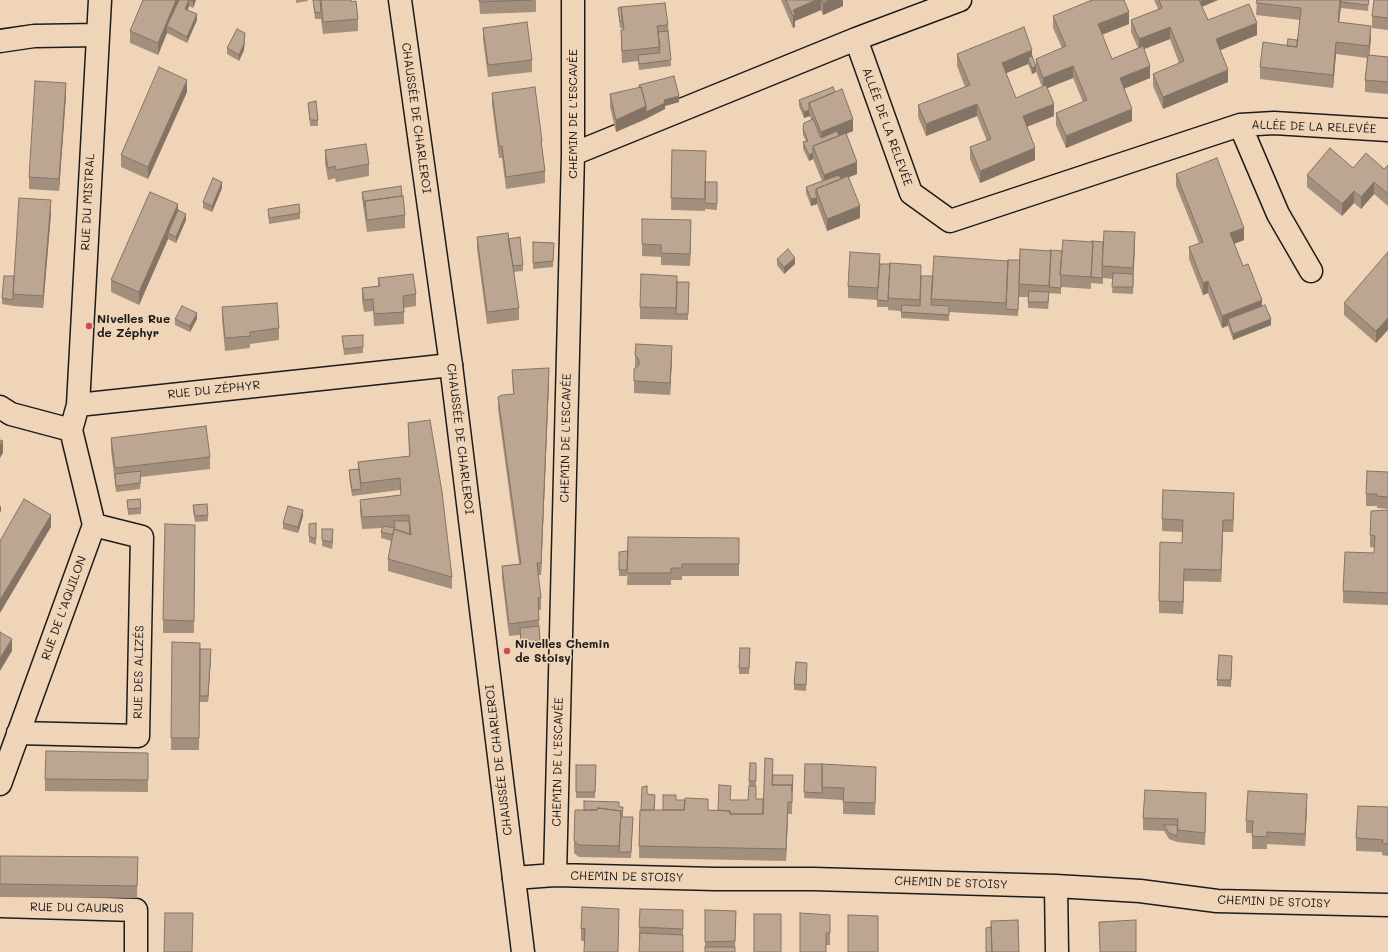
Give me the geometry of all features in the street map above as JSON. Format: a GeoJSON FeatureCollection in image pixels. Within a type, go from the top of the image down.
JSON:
{"type":"FeatureCollection","features":[{"type":"Feature","properties":{"kind":"street","name":"RUE DU MISTRAL"},"geometry":{"type":"LineString","coordinates":[[78,405],[100,0]]}},
{"type":"Feature","properties":{"kind":"street","name":"CHAUSSÉE DE CHARLEROI"},"geometry":{"type":"LineString","coordinates":[[400,0],[451,366],[523,952]]}},
{"type":"Feature","properties":{"kind":"street","name":"CHEMIN DE L'ESCAVÉE"},"geometry":{"type":"LineString","coordinates":[[556,875],[573,154],[573,0]]}},
{"type":"Feature","properties":{"kind":"street"},"geometry":{"type":"LineString","coordinates":[[573,154],[856,39],[960,0]]}},
{"type":"Feature","properties":{"kind":"street"},"geometry":{"type":"LineString","coordinates":[[0,41],[34,36],[97,35]]}},
{"type":"Feature","properties":{"kind":"street","name":"ALLÉE DE LA RELEVÉE"},"geometry":{"type":"LineString","coordinates":[[856,39],[911,193],[950,221],[1240,125],[1274,123],[1388,130]]}},
{"type":"Feature","properties":{"kind":"street","name":"ALLÉE DE LA RELEVÉE"},"geometry":{"type":"LineString","coordinates":[[1240,125],[1278,214],[1311,271]]}},
{"type":"Feature","properties":{"kind":"street","name":"RUE DU ZÉPHYR"},"geometry":{"type":"LineString","coordinates":[[78,405],[451,366]]}},
{"type":"Feature","properties":{"kind":"street"},"geometry":{"type":"LineString","coordinates":[[78,405],[71,430],[94,526]]}},
{"type":"Feature","properties":{"kind":"street"},"geometry":{"type":"LineString","coordinates":[[0,407],[11,414],[71,430]]}},
{"type":"Feature","properties":{"kind":"street","name":"RUE DE L'AQUILON"},"geometry":{"type":"LineString","coordinates":[[0,784],[94,526]]}},
{"type":"Feature","properties":{"kind":"street","name":"RUE DES ALIZÉS"},"geometry":{"type":"LineString","coordinates":[[18,732],[138,736],[142,537],[94,526]]}},
{"type":"Feature","properties":{"kind":"street","name":"CHEMIN DE STOISY"},"geometry":{"type":"LineString","coordinates":[[514,878],[556,875],[715,879],[813,879],[1056,886],[1140,891],[1217,901],[1388,905]]}},
{"type":"Feature","properties":{"kind":"street"},"geometry":{"type":"LineString","coordinates":[[1056,886],[1057,952]]}},
{"type":"Feature","properties":{"kind":"street","name":"RUE DU CAURUS"},"geometry":{"type":"LineString","coordinates":[[0,906],[136,910],[136,952]]}},
{"type":"Feature","properties":{"kind":"building"},"geometry":{"type":"Polygon","coordinates":[[[143,0],[176,0],[158,43],[130,31],[143,0]]]}},
{"type":"Feature","properties":{"kind":"building"},"geometry":{"type":"Polygon","coordinates":[[[179,0],[189,0],[185,9],[197,14],[187,37],[167,26],[179,0]]]}},
{"type":"Feature","properties":{"kind":"building"},"geometry":{"type":"Polygon","coordinates":[[[313,0],[320,0],[321,12],[315,13],[313,0]]]}},
{"type":"Feature","properties":{"kind":"building"},"geometry":{"type":"Polygon","coordinates":[[[321,0],[356,1],[358,19],[323,22],[321,0]]]}},
{"type":"Feature","properties":{"kind":"building"},"geometry":{"type":"Polygon","coordinates":[[[479,0],[531,0],[480,2],[479,0]]]}},
{"type":"Feature","properties":{"kind":"building"},"geometry":{"type":"Polygon","coordinates":[[[786,0],[816,0],[793,10],[795,15],[793,16],[786,0]]]}},
{"type":"Feature","properties":{"kind":"building"},"geometry":{"type":"Polygon","coordinates":[[[822,0],[829,0],[823,3],[822,0]]]}},
{"type":"Feature","properties":{"kind":"building"},"geometry":{"type":"Polygon","coordinates":[[[1092,0],[1124,0],[1129,12],[1098,24],[1112,59],[1143,46],[1150,66],[1120,78],[1132,109],[1066,136],[1056,113],[1087,100],[1073,66],[1043,78],[1036,59],[1066,46],[1053,16],[1092,0]]]}},
{"type":"Feature","properties":{"kind":"building"},"geometry":{"type":"Polygon","coordinates":[[[1159,0],[1199,0],[1208,20],[1249,4],[1257,23],[1216,39],[1228,70],[1163,97],[1153,74],[1184,61],[1170,27],[1139,39],[1131,20],[1162,8],[1159,0]]]}},
{"type":"Feature","properties":{"kind":"building"},"geometry":{"type":"Polygon","coordinates":[[[1257,0],[1340,0],[1338,22],[1371,26],[1369,46],[1336,42],[1333,75],[1260,67],[1263,42],[1297,47],[1301,8],[1256,3],[1257,0]]]}},
{"type":"Feature","properties":{"kind":"building"},"geometry":{"type":"Polygon","coordinates":[[[1341,0],[1369,0],[1368,5],[1341,2],[1341,0]]]}},
{"type":"Feature","properties":{"kind":"building"},"geometry":{"type":"Polygon","coordinates":[[[1374,0],[1388,0],[1388,18],[1372,16],[1374,0]]]}},
{"type":"Feature","properties":{"kind":"building"},"geometry":{"type":"Polygon","coordinates":[[[665,3],[668,25],[657,26],[660,47],[622,51],[621,30],[624,29],[621,7],[665,3]]]}},
{"type":"Feature","properties":{"kind":"building"},"geometry":{"type":"Polygon","coordinates":[[[621,7],[622,21],[620,22],[618,8],[621,7]]]}},
{"type":"Feature","properties":{"kind":"building"},"geometry":{"type":"Polygon","coordinates":[[[527,22],[532,60],[488,65],[483,28],[527,22]]]}},
{"type":"Feature","properties":{"kind":"building"},"geometry":{"type":"Polygon","coordinates":[[[1024,27],[1032,50],[1002,63],[1016,98],[1046,85],[1054,104],[1023,116],[1035,148],[980,171],[970,147],[991,139],[977,104],[926,124],[918,105],[970,85],[957,54],[1024,27]]]}},
{"type":"Feature","properties":{"kind":"building"},"geometry":{"type":"Polygon","coordinates":[[[237,29],[245,33],[244,44],[239,55],[227,48],[237,29]]]}},
{"type":"Feature","properties":{"kind":"building"},"geometry":{"type":"Polygon","coordinates":[[[668,31],[671,60],[639,64],[638,55],[660,53],[658,32],[668,31]]]}},
{"type":"Feature","properties":{"kind":"building"},"geometry":{"type":"Polygon","coordinates":[[[1288,39],[1297,40],[1297,47],[1287,46],[1288,39]]]}},
{"type":"Feature","properties":{"kind":"building"},"geometry":{"type":"Polygon","coordinates":[[[1368,55],[1388,57],[1388,82],[1365,80],[1368,55]]]}},
{"type":"Feature","properties":{"kind":"building"},"geometry":{"type":"Polygon","coordinates":[[[1032,56],[1036,66],[1032,68],[1028,58],[1032,56]]]}},
{"type":"Feature","properties":{"kind":"building"},"geometry":{"type":"Polygon","coordinates":[[[159,67],[187,80],[148,167],[121,155],[159,67]]]}},
{"type":"Feature","properties":{"kind":"building"},"geometry":{"type":"Polygon","coordinates":[[[674,76],[679,96],[664,100],[665,103],[646,112],[646,106],[641,87],[640,88],[639,85],[674,76]]]}},
{"type":"Feature","properties":{"kind":"building"},"geometry":{"type":"Polygon","coordinates":[[[35,81],[66,83],[59,179],[29,177],[35,81]]]}},
{"type":"Feature","properties":{"kind":"building"},"geometry":{"type":"Polygon","coordinates":[[[535,87],[545,171],[506,177],[502,146],[499,146],[492,93],[535,87]]]}},
{"type":"Feature","properties":{"kind":"building"},"geometry":{"type":"Polygon","coordinates":[[[641,87],[646,106],[616,120],[610,94],[641,87]]]}},
{"type":"Feature","properties":{"kind":"building"},"geometry":{"type":"Polygon","coordinates":[[[833,87],[835,92],[809,103],[809,110],[804,112],[799,100],[833,87]]]}},
{"type":"Feature","properties":{"kind":"building"},"geometry":{"type":"Polygon","coordinates":[[[842,89],[853,119],[821,132],[809,103],[842,89]]]}},
{"type":"Feature","properties":{"kind":"building"},"geometry":{"type":"Polygon","coordinates":[[[316,101],[318,120],[310,120],[308,103],[316,101]]]}},
{"type":"Feature","properties":{"kind":"building"},"geometry":{"type":"Polygon","coordinates":[[[813,119],[821,138],[837,131],[839,136],[813,146],[813,153],[809,155],[803,142],[808,141],[803,129],[804,123],[813,119]]]}},
{"type":"Feature","properties":{"kind":"building"},"geometry":{"type":"Polygon","coordinates":[[[846,133],[857,162],[824,175],[813,146],[846,133]]]}},
{"type":"Feature","properties":{"kind":"building"},"geometry":{"type":"Polygon","coordinates":[[[366,144],[369,164],[336,170],[335,166],[328,168],[325,150],[366,144]]]}},
{"type":"Feature","properties":{"kind":"building"},"geometry":{"type":"Polygon","coordinates":[[[1330,148],[1353,168],[1366,153],[1384,169],[1388,165],[1388,194],[1374,182],[1361,197],[1354,191],[1342,204],[1307,175],[1330,148]]]}},
{"type":"Feature","properties":{"kind":"building"},"geometry":{"type":"Polygon","coordinates":[[[672,150],[706,151],[705,199],[671,198],[672,150]]]}},
{"type":"Feature","properties":{"kind":"building"},"geometry":{"type":"Polygon","coordinates":[[[1217,158],[1244,228],[1230,233],[1243,266],[1248,264],[1262,300],[1222,316],[1208,281],[1203,283],[1189,247],[1203,242],[1176,174],[1217,158]]]}},
{"type":"Feature","properties":{"kind":"building"},"geometry":{"type":"Polygon","coordinates":[[[839,175],[841,179],[816,189],[817,198],[811,199],[806,187],[839,175]]]}},
{"type":"Feature","properties":{"kind":"building"},"geometry":{"type":"Polygon","coordinates":[[[848,176],[860,206],[827,219],[816,189],[848,176]]]}},
{"type":"Feature","properties":{"kind":"building"},"geometry":{"type":"Polygon","coordinates":[[[213,178],[222,182],[212,206],[203,202],[213,178]]]}},
{"type":"Feature","properties":{"kind":"building"},"geometry":{"type":"Polygon","coordinates":[[[705,182],[717,182],[717,204],[705,203],[705,182]]]}},
{"type":"Feature","properties":{"kind":"building"},"geometry":{"type":"Polygon","coordinates":[[[401,186],[402,196],[365,201],[365,207],[362,192],[401,186]]]}},
{"type":"Feature","properties":{"kind":"building"},"geometry":{"type":"Polygon","coordinates":[[[150,192],[178,204],[139,292],[111,280],[150,192]]]}},
{"type":"Feature","properties":{"kind":"building"},"geometry":{"type":"Polygon","coordinates":[[[403,196],[405,215],[367,220],[365,201],[403,196]]]}},
{"type":"Feature","properties":{"kind":"building"},"geometry":{"type":"Polygon","coordinates":[[[19,198],[51,200],[43,296],[13,294],[19,198]]]}},
{"type":"Feature","properties":{"kind":"building"},"geometry":{"type":"Polygon","coordinates":[[[299,204],[300,213],[269,218],[268,209],[299,204]]]}},
{"type":"Feature","properties":{"kind":"building"},"geometry":{"type":"Polygon","coordinates":[[[178,210],[186,214],[176,237],[168,233],[178,210]]]}},
{"type":"Feature","properties":{"kind":"building"},"geometry":{"type":"Polygon","coordinates":[[[642,219],[691,220],[690,254],[661,253],[661,245],[642,244],[642,219]]]}},
{"type":"Feature","properties":{"kind":"building"},"geometry":{"type":"Polygon","coordinates":[[[1104,231],[1135,232],[1133,268],[1102,266],[1104,231]]]}},
{"type":"Feature","properties":{"kind":"building"},"geometry":{"type":"Polygon","coordinates":[[[508,233],[519,308],[487,312],[477,237],[508,233]]]}},
{"type":"Feature","properties":{"kind":"building"},"geometry":{"type":"Polygon","coordinates":[[[520,237],[523,265],[513,266],[508,239],[520,237]]]}},
{"type":"Feature","properties":{"kind":"building"},"geometry":{"type":"Polygon","coordinates":[[[1063,240],[1093,242],[1091,277],[1060,275],[1063,240]]]}},
{"type":"Feature","properties":{"kind":"building"},"geometry":{"type":"Polygon","coordinates":[[[1092,241],[1103,242],[1102,278],[1091,277],[1092,241]]]}},
{"type":"Feature","properties":{"kind":"building"},"geometry":{"type":"Polygon","coordinates":[[[533,242],[554,243],[553,261],[533,263],[533,242]]]}},
{"type":"Feature","properties":{"kind":"building"},"geometry":{"type":"Polygon","coordinates":[[[788,249],[795,258],[784,267],[777,259],[788,249]]]}},
{"type":"Feature","properties":{"kind":"building"},"geometry":{"type":"Polygon","coordinates":[[[1020,249],[1051,251],[1049,286],[1019,284],[1020,249]]]}},
{"type":"Feature","properties":{"kind":"building"},"geometry":{"type":"Polygon","coordinates":[[[1050,250],[1062,251],[1060,275],[1061,288],[1049,287],[1050,250]]]}},
{"type":"Feature","properties":{"kind":"building"},"geometry":{"type":"Polygon","coordinates":[[[850,252],[880,254],[878,288],[848,286],[850,252]]]}},
{"type":"Feature","properties":{"kind":"building"},"geometry":{"type":"Polygon","coordinates":[[[1388,252],[1388,318],[1376,331],[1344,303],[1388,252]]]}},
{"type":"Feature","properties":{"kind":"building"},"geometry":{"type":"Polygon","coordinates":[[[934,256],[1008,261],[1006,303],[931,299],[934,256]]]}},
{"type":"Feature","properties":{"kind":"building"},"geometry":{"type":"Polygon","coordinates":[[[1008,260],[1020,260],[1018,310],[1006,309],[1008,260]]]}},
{"type":"Feature","properties":{"kind":"building"},"geometry":{"type":"Polygon","coordinates":[[[890,263],[921,265],[920,300],[888,298],[890,263]]]}},
{"type":"Feature","properties":{"kind":"building"},"geometry":{"type":"Polygon","coordinates":[[[880,264],[890,264],[888,301],[877,300],[880,264]]]}},
{"type":"Feature","properties":{"kind":"building"},"geometry":{"type":"Polygon","coordinates":[[[1113,273],[1133,274],[1133,287],[1112,287],[1113,273]]]}},
{"type":"Feature","properties":{"kind":"building"},"geometry":{"type":"Polygon","coordinates":[[[413,274],[416,294],[403,296],[404,312],[374,314],[373,299],[364,300],[362,288],[380,286],[378,278],[413,274]]]}},
{"type":"Feature","properties":{"kind":"building"},"geometry":{"type":"Polygon","coordinates":[[[641,274],[677,276],[676,308],[640,307],[641,274]]]}},
{"type":"Feature","properties":{"kind":"building"},"geometry":{"type":"Polygon","coordinates":[[[4,276],[14,276],[13,300],[2,298],[4,276]]]}},
{"type":"Feature","properties":{"kind":"building"},"geometry":{"type":"Polygon","coordinates":[[[921,276],[933,276],[931,305],[949,306],[949,315],[901,312],[902,305],[920,306],[921,276]]]}},
{"type":"Feature","properties":{"kind":"building"},"geometry":{"type":"Polygon","coordinates":[[[677,282],[689,282],[688,314],[676,314],[677,282]]]}},
{"type":"Feature","properties":{"kind":"building"},"geometry":{"type":"Polygon","coordinates":[[[1029,291],[1049,292],[1048,302],[1028,302],[1029,291]]]}},
{"type":"Feature","properties":{"kind":"building"},"geometry":{"type":"Polygon","coordinates":[[[277,303],[279,328],[250,332],[250,336],[225,338],[222,307],[277,303]]]}},
{"type":"Feature","properties":{"kind":"building"},"geometry":{"type":"Polygon","coordinates":[[[1265,305],[1271,319],[1233,334],[1228,319],[1265,305]]]}},
{"type":"Feature","properties":{"kind":"building"},"geometry":{"type":"Polygon","coordinates":[[[182,306],[197,313],[190,326],[175,319],[182,306]]]}},
{"type":"Feature","properties":{"kind":"building"},"geometry":{"type":"Polygon","coordinates":[[[363,335],[363,347],[344,349],[342,336],[363,335]]]}},
{"type":"Feature","properties":{"kind":"building"},"geometry":{"type":"Polygon","coordinates":[[[636,344],[672,346],[670,383],[634,381],[634,369],[639,365],[639,360],[635,355],[636,344]]]}},
{"type":"Feature","properties":{"kind":"building"},"geometry":{"type":"Polygon","coordinates":[[[549,368],[541,563],[537,563],[541,598],[538,598],[539,620],[509,624],[502,566],[521,564],[498,397],[502,395],[514,394],[512,370],[549,368]]]}},
{"type":"Feature","properties":{"kind":"building"},"geometry":{"type":"Polygon","coordinates":[[[430,420],[442,492],[452,577],[388,559],[394,529],[411,535],[409,515],[362,517],[360,500],[401,495],[400,478],[361,483],[358,462],[410,456],[408,423],[430,420]]]}},
{"type":"Feature","properties":{"kind":"building"},"geometry":{"type":"Polygon","coordinates":[[[206,426],[210,457],[115,468],[111,438],[206,426]]]}},
{"type":"Feature","properties":{"kind":"building"},"geometry":{"type":"Polygon","coordinates":[[[359,469],[361,489],[352,490],[349,470],[359,469]]]}},
{"type":"Feature","properties":{"kind":"building"},"geometry":{"type":"Polygon","coordinates":[[[141,471],[140,483],[116,486],[115,474],[141,471]]]}},
{"type":"Feature","properties":{"kind":"building"},"geometry":{"type":"Polygon","coordinates":[[[1367,471],[1388,472],[1388,497],[1377,496],[1377,494],[1366,494],[1367,471]]]}},
{"type":"Feature","properties":{"kind":"building"},"geometry":{"type":"Polygon","coordinates":[[[1163,490],[1234,493],[1233,520],[1223,520],[1221,570],[1184,569],[1183,602],[1159,601],[1160,542],[1182,543],[1183,520],[1162,519],[1163,490]]]}},
{"type":"Feature","properties":{"kind":"building"},"geometry":{"type":"Polygon","coordinates":[[[24,499],[51,515],[0,600],[0,541],[24,499]]]}},
{"type":"Feature","properties":{"kind":"building"},"geometry":{"type":"Polygon","coordinates":[[[140,499],[141,508],[128,509],[127,500],[140,499]]]}},
{"type":"Feature","properties":{"kind":"building"},"geometry":{"type":"Polygon","coordinates":[[[207,504],[208,515],[195,516],[193,505],[207,504]]]}},
{"type":"Feature","properties":{"kind":"building"},"geometry":{"type":"Polygon","coordinates":[[[288,506],[303,510],[298,527],[283,523],[288,506]]]}},
{"type":"Feature","properties":{"kind":"building"},"geometry":{"type":"Polygon","coordinates":[[[1388,510],[1388,593],[1343,591],[1345,552],[1374,553],[1375,536],[1370,535],[1371,511],[1388,510]]]}},
{"type":"Feature","properties":{"kind":"building"},"geometry":{"type":"Polygon","coordinates":[[[394,521],[409,521],[410,534],[394,529],[393,535],[381,532],[383,526],[395,528],[394,521]]]}},
{"type":"Feature","properties":{"kind":"building"},"geometry":{"type":"Polygon","coordinates":[[[316,523],[316,539],[309,536],[309,524],[316,523]]]}},
{"type":"Feature","properties":{"kind":"building"},"geometry":{"type":"Polygon","coordinates":[[[165,524],[195,525],[194,621],[163,620],[165,524]]]}},
{"type":"Feature","properties":{"kind":"building"},"geometry":{"type":"Polygon","coordinates":[[[322,529],[333,529],[332,542],[322,540],[322,529]]]}},
{"type":"Feature","properties":{"kind":"building"},"geometry":{"type":"Polygon","coordinates":[[[628,537],[739,538],[739,564],[682,564],[682,568],[671,568],[671,573],[627,573],[628,537]]]}},
{"type":"Feature","properties":{"kind":"building"},"geometry":{"type":"Polygon","coordinates":[[[628,551],[627,570],[619,570],[619,552],[628,551]]]}},
{"type":"Feature","properties":{"kind":"building"},"geometry":{"type":"Polygon","coordinates":[[[539,626],[540,640],[521,643],[520,628],[539,626]]]}},
{"type":"Feature","properties":{"kind":"building"},"geometry":{"type":"Polygon","coordinates":[[[0,632],[12,639],[0,658],[0,632]]]}},
{"type":"Feature","properties":{"kind":"building"},"geometry":{"type":"Polygon","coordinates":[[[172,642],[200,643],[199,738],[171,738],[172,642]]]}},
{"type":"Feature","properties":{"kind":"building"},"geometry":{"type":"Polygon","coordinates":[[[740,648],[750,648],[749,668],[739,668],[740,648]]]}},
{"type":"Feature","properties":{"kind":"building"},"geometry":{"type":"Polygon","coordinates":[[[200,649],[211,649],[208,696],[200,696],[200,649]]]}},
{"type":"Feature","properties":{"kind":"building"},"geometry":{"type":"Polygon","coordinates":[[[1219,655],[1232,656],[1231,680],[1217,680],[1219,655]]]}},
{"type":"Feature","properties":{"kind":"building"},"geometry":{"type":"Polygon","coordinates":[[[796,662],[807,663],[806,685],[794,684],[796,662]]]}},
{"type":"Feature","properties":{"kind":"building"},"geometry":{"type":"Polygon","coordinates":[[[46,751],[148,753],[148,780],[45,779],[46,751]]]}},
{"type":"Feature","properties":{"kind":"building"},"geometry":{"type":"Polygon","coordinates":[[[765,758],[773,759],[772,785],[792,785],[792,802],[788,802],[786,849],[639,846],[640,810],[684,810],[685,798],[708,799],[708,810],[730,811],[730,814],[763,814],[765,758]]]}},
{"type":"Feature","properties":{"kind":"building"},"geometry":{"type":"Polygon","coordinates":[[[750,763],[756,763],[756,781],[749,781],[750,763]]]}},
{"type":"Feature","properties":{"kind":"building"},"geometry":{"type":"Polygon","coordinates":[[[805,764],[822,764],[822,793],[804,792],[805,764]]]}},
{"type":"Feature","properties":{"kind":"building"},"geometry":{"type":"Polygon","coordinates":[[[822,764],[876,767],[875,803],[843,802],[844,788],[822,787],[822,764]]]}},
{"type":"Feature","properties":{"kind":"building"},"geometry":{"type":"Polygon","coordinates":[[[576,765],[596,765],[595,792],[576,792],[576,765]]]}},
{"type":"Feature","properties":{"kind":"building"},"geometry":{"type":"Polygon","coordinates":[[[773,775],[793,775],[792,791],[792,785],[772,785],[773,775]]]}},
{"type":"Feature","properties":{"kind":"building"},"geometry":{"type":"Polygon","coordinates":[[[719,785],[731,786],[730,800],[748,800],[749,786],[756,786],[756,799],[763,799],[763,814],[730,814],[730,811],[718,810],[719,785]]]}},
{"type":"Feature","properties":{"kind":"building"},"geometry":{"type":"Polygon","coordinates":[[[647,786],[647,794],[655,795],[654,810],[641,810],[642,787],[647,786]]]}},
{"type":"Feature","properties":{"kind":"building"},"geometry":{"type":"Polygon","coordinates":[[[1145,790],[1206,793],[1205,833],[1177,830],[1178,819],[1143,818],[1145,790]]]}},
{"type":"Feature","properties":{"kind":"building"},"geometry":{"type":"Polygon","coordinates":[[[1248,791],[1307,794],[1305,834],[1267,832],[1267,837],[1252,836],[1253,821],[1246,821],[1248,791]]]}},
{"type":"Feature","properties":{"kind":"building"},"geometry":{"type":"Polygon","coordinates":[[[663,795],[676,795],[676,800],[685,800],[684,810],[663,810],[663,795]]]}},
{"type":"Feature","properties":{"kind":"building"},"geometry":{"type":"Polygon","coordinates":[[[584,801],[619,802],[619,807],[623,807],[622,817],[633,817],[631,852],[619,852],[621,811],[598,808],[597,810],[584,810],[584,801]]]}},
{"type":"Feature","properties":{"kind":"building"},"geometry":{"type":"Polygon","coordinates":[[[1358,806],[1388,807],[1388,844],[1382,843],[1383,840],[1356,838],[1358,806]]]}},
{"type":"Feature","properties":{"kind":"building"},"geometry":{"type":"Polygon","coordinates":[[[598,808],[621,811],[619,846],[579,845],[574,841],[575,810],[597,810],[598,808]]]}},
{"type":"Feature","properties":{"kind":"building"},"geometry":{"type":"Polygon","coordinates":[[[1164,825],[1178,825],[1177,836],[1169,833],[1164,825]]]}},
{"type":"Feature","properties":{"kind":"building"},"geometry":{"type":"Polygon","coordinates":[[[0,856],[138,857],[137,886],[0,884],[0,856]]]}},
{"type":"Feature","properties":{"kind":"building"},"geometry":{"type":"Polygon","coordinates":[[[582,907],[619,909],[618,952],[584,952],[585,928],[581,929],[582,907]]]}},
{"type":"Feature","properties":{"kind":"building"},"geometry":{"type":"Polygon","coordinates":[[[640,909],[683,910],[683,929],[639,927],[640,909]]]}},
{"type":"Feature","properties":{"kind":"building"},"geometry":{"type":"Polygon","coordinates":[[[705,910],[736,911],[735,941],[705,942],[705,910]]]}},
{"type":"Feature","properties":{"kind":"building"},"geometry":{"type":"Polygon","coordinates":[[[165,913],[193,913],[192,952],[164,952],[165,913]]]}},
{"type":"Feature","properties":{"kind":"building"},"geometry":{"type":"Polygon","coordinates":[[[800,913],[830,915],[830,933],[826,933],[826,952],[800,952],[800,913]]]}},
{"type":"Feature","properties":{"kind":"building"},"geometry":{"type":"Polygon","coordinates":[[[754,914],[781,914],[781,952],[754,952],[754,914]]]}},
{"type":"Feature","properties":{"kind":"building"},"geometry":{"type":"Polygon","coordinates":[[[848,915],[878,916],[878,952],[848,952],[848,915]]]}},
{"type":"Feature","properties":{"kind":"building"},"geometry":{"type":"Polygon","coordinates":[[[1018,920],[1019,952],[992,952],[991,921],[1018,920]]]}},
{"type":"Feature","properties":{"kind":"building"},"geometry":{"type":"Polygon","coordinates":[[[1136,920],[1136,952],[1100,952],[1099,922],[1136,920]]]}},
{"type":"Feature","properties":{"kind":"building"},"geometry":{"type":"Polygon","coordinates":[[[991,927],[992,952],[986,952],[986,928],[991,927]]]}},
{"type":"Feature","properties":{"kind":"building"},"geometry":{"type":"Polygon","coordinates":[[[640,933],[683,935],[683,952],[639,952],[640,933]]]}},
{"type":"Feature","properties":{"kind":"building"},"geometry":{"type":"Polygon","coordinates":[[[705,947],[735,947],[735,952],[705,952],[705,947]]]}},
{"type":"Feature","properties":{"kind":"place","name":"Nivelles Rue de Zéphyr"},"geometry":{"type":"Point","coordinates":[89,326]}},
{"type":"Feature","properties":{"kind":"place","name":"Nivelles Chemin de Stoisy"},"geometry":{"type":"Point","coordinates":[507,651]}}]}
